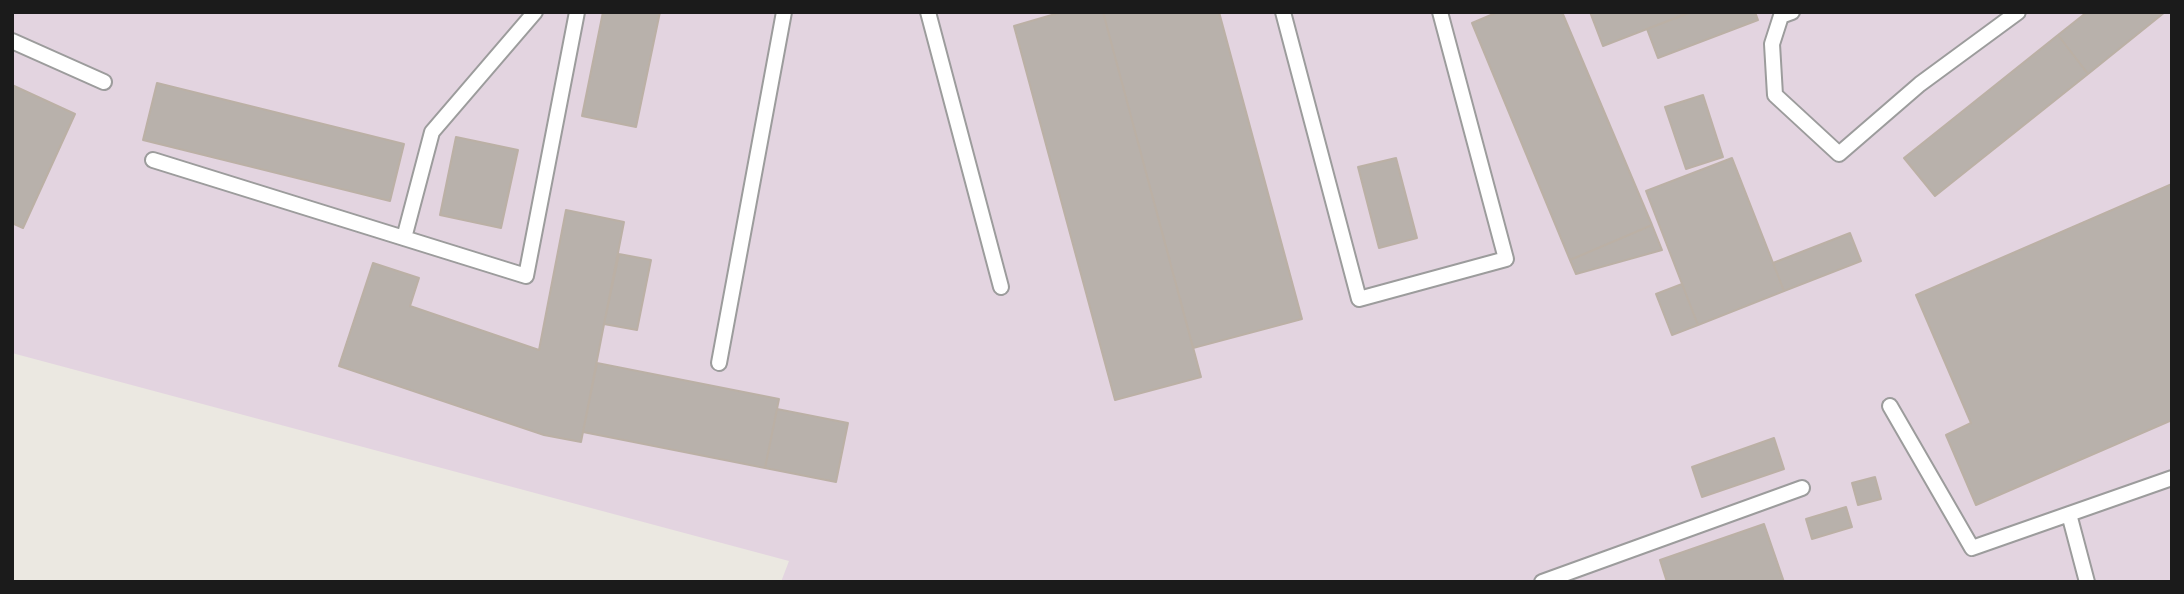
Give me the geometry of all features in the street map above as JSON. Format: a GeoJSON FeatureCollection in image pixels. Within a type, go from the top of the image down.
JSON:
{"type":"FeatureCollection","features":[{"type":"Feature","properties":{"kind":"lane"},"geometry":{"type":"LineString","coordinates":[[404,238],[432,132],[535,12]]}},
{"type":"Feature","properties":{"kind":"lane"},"geometry":{"type":"LineString","coordinates":[[153,160],[526,276],[577,12]]}},
{"type":"Feature","properties":{"kind":"lane"},"geometry":{"type":"LineString","coordinates":[[719,363],[784,12]]}},
{"type":"Feature","properties":{"kind":"lane"},"geometry":{"type":"LineString","coordinates":[[928,12],[1001,287]]}},
{"type":"Feature","properties":{"kind":"lane"},"geometry":{"type":"LineString","coordinates":[[1283,12],[1359,299],[1506,258],[1440,12]]}},
{"type":"Feature","properties":{"kind":"lane"},"geometry":{"type":"LineString","coordinates":[[1792,12],[1781,16],[1772,44],[1775,95],[1839,154],[1920,84],[2018,12]]}},
{"type":"Feature","properties":{"kind":"lane"},"geometry":{"type":"LineString","coordinates":[[12,41],[104,82]]}},
{"type":"Feature","properties":{"kind":"lane"},"geometry":{"type":"LineString","coordinates":[[1890,405],[1972,548],[2172,478]]}},
{"type":"Feature","properties":{"kind":"lane"},"geometry":{"type":"LineString","coordinates":[[1542,582],[1802,488]]}},
{"type":"Feature","properties":{"kind":"lane"},"geometry":{"type":"LineString","coordinates":[[2069,514],[2087,582]]}},
{"type":"Feature","properties":{"kind":"shaded area"},"geometry":{"type":"Polygon","coordinates":[[[12,12],[2172,12],[2172,582],[781,582],[789,561],[12,353],[12,12]]]}},
{"type":"Feature","properties":{"kind":"building"},"geometry":{"type":"Polygon","coordinates":[[[603,12],[660,12],[636,127],[582,116],[603,12]]]}},
{"type":"Feature","properties":{"kind":"building"},"geometry":{"type":"Polygon","coordinates":[[[1062,12],[1103,12],[1201,377],[1115,400],[1014,26],[1062,12]]]}},
{"type":"Feature","properties":{"kind":"building"},"geometry":{"type":"Polygon","coordinates":[[[1103,12],[1219,12],[1302,319],[1193,348],[1103,12]]]}},
{"type":"Feature","properties":{"kind":"building"},"geometry":{"type":"Polygon","coordinates":[[[1498,12],[1562,12],[1652,225],[1570,260],[1472,23],[1498,12]]]}},
{"type":"Feature","properties":{"kind":"building"},"geometry":{"type":"Polygon","coordinates":[[[1590,12],[1691,12],[1603,46],[1590,12]]]}},
{"type":"Feature","properties":{"kind":"building"},"geometry":{"type":"Polygon","coordinates":[[[1691,12],[1755,12],[1758,20],[1658,58],[1647,29],[1691,12]]]}},
{"type":"Feature","properties":{"kind":"building"},"geometry":{"type":"Polygon","coordinates":[[[2087,12],[2165,12],[2088,74],[2058,35],[2087,12]]]}},
{"type":"Feature","properties":{"kind":"building"},"geometry":{"type":"Polygon","coordinates":[[[2058,35],[2088,74],[1935,196],[1904,158],[2058,35]]]}},
{"type":"Feature","properties":{"kind":"building"},"geometry":{"type":"Polygon","coordinates":[[[157,83],[404,144],[390,201],[143,140],[157,83]]]}},
{"type":"Feature","properties":{"kind":"building"},"geometry":{"type":"Polygon","coordinates":[[[12,85],[75,114],[23,228],[12,223],[12,85]]]}},
{"type":"Feature","properties":{"kind":"building"},"geometry":{"type":"Polygon","coordinates":[[[1703,95],[1723,157],[1686,169],[1665,107],[1703,95]]]}},
{"type":"Feature","properties":{"kind":"building"},"geometry":{"type":"Polygon","coordinates":[[[456,137],[518,150],[501,228],[440,215],[456,137]]]}},
{"type":"Feature","properties":{"kind":"building"},"geometry":{"type":"Polygon","coordinates":[[[1396,158],[1417,238],[1379,248],[1358,167],[1396,158]]]}},
{"type":"Feature","properties":{"kind":"building"},"geometry":{"type":"Polygon","coordinates":[[[1732,158],[1784,291],[1698,325],[1646,191],[1732,158]]]}},
{"type":"Feature","properties":{"kind":"building"},"geometry":{"type":"Polygon","coordinates":[[[2172,184],[2172,420],[1976,505],[1946,435],[1971,423],[1916,295],[2172,184]]]}},
{"type":"Feature","properties":{"kind":"building"},"geometry":{"type":"Polygon","coordinates":[[[566,210],[624,222],[581,442],[544,435],[339,366],[373,263],[419,278],[410,306],[539,350],[566,210]]]}},
{"type":"Feature","properties":{"kind":"building"},"geometry":{"type":"Polygon","coordinates":[[[1652,225],[1662,250],[1576,274],[1570,260],[1652,225]]]}},
{"type":"Feature","properties":{"kind":"building"},"geometry":{"type":"Polygon","coordinates":[[[1850,233],[1861,261],[1784,291],[1773,263],[1850,233]]]}},
{"type":"Feature","properties":{"kind":"building"},"geometry":{"type":"Polygon","coordinates":[[[619,254],[651,260],[637,330],[604,324],[619,254]]]}},
{"type":"Feature","properties":{"kind":"building"},"geometry":{"type":"Polygon","coordinates":[[[1682,284],[1698,325],[1672,335],[1656,294],[1682,284]]]}},
{"type":"Feature","properties":{"kind":"building"},"geometry":{"type":"Polygon","coordinates":[[[597,363],[779,399],[765,468],[583,432],[597,363]]]}},
{"type":"Feature","properties":{"kind":"building"},"geometry":{"type":"Polygon","coordinates":[[[777,409],[848,423],[836,482],[765,468],[777,409]]]}},
{"type":"Feature","properties":{"kind":"building"},"geometry":{"type":"Polygon","coordinates":[[[1774,438],[1784,469],[1702,497],[1692,467],[1774,438]]]}},
{"type":"Feature","properties":{"kind":"building"},"geometry":{"type":"Polygon","coordinates":[[[1875,477],[1881,499],[1858,505],[1852,483],[1875,477]]]}},
{"type":"Feature","properties":{"kind":"building"},"geometry":{"type":"Polygon","coordinates":[[[1846,507],[1852,527],[1812,539],[1806,519],[1846,507]]]}},
{"type":"Feature","properties":{"kind":"building"},"geometry":{"type":"Polygon","coordinates":[[[1764,524],[1784,582],[1667,582],[1660,560],[1764,524]]]}}]}
